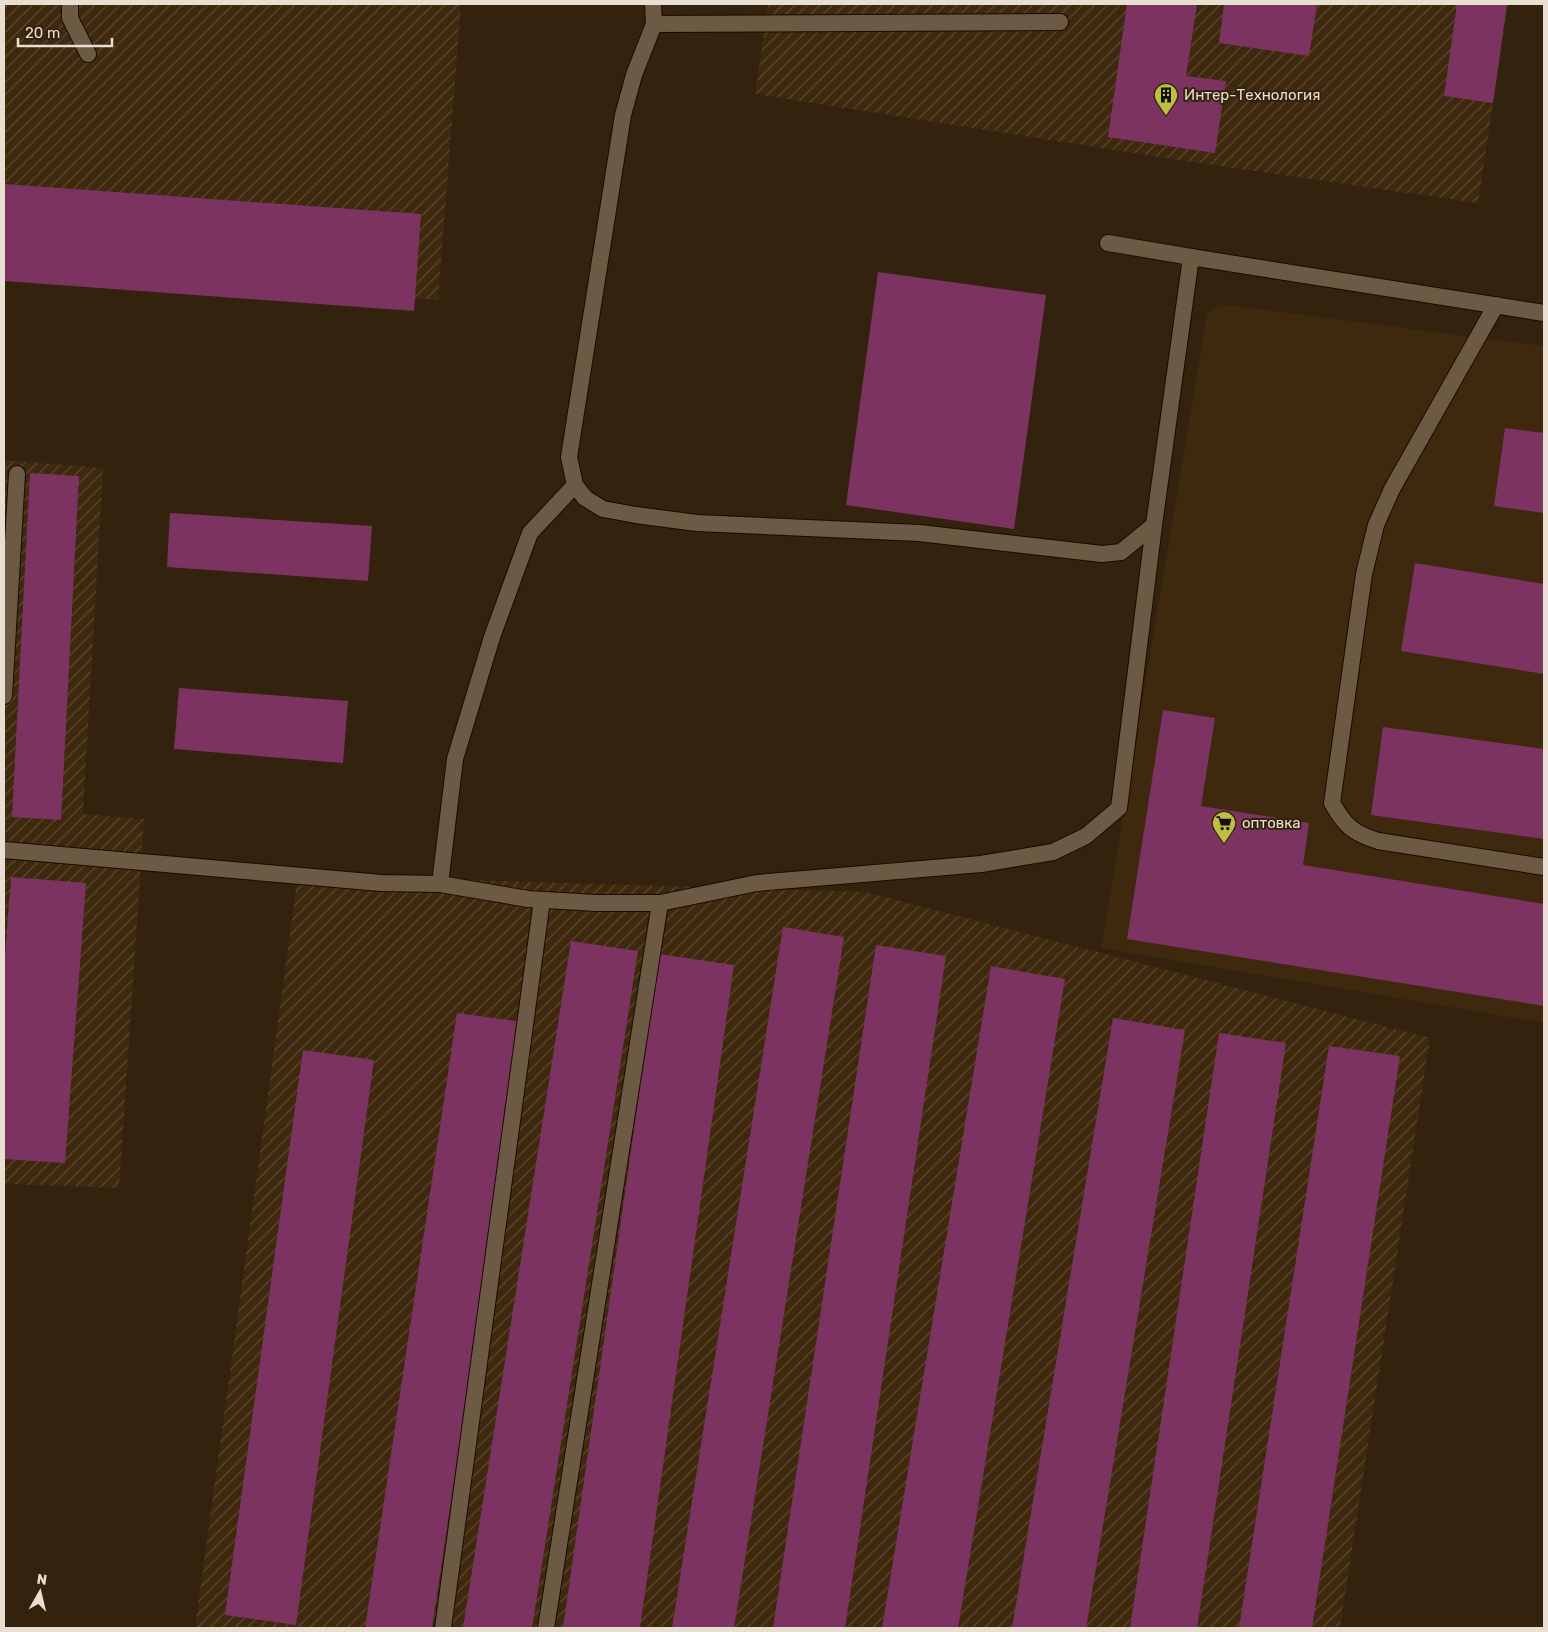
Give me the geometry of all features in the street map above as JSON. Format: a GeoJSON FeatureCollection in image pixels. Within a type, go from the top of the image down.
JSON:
{"type":"FeatureCollection","features":[{"type":"Feature","properties":{"kind":"lane"},"geometry":{"type":"LineString","coordinates":[[70,4],[70,18],[88,54]]}},
{"type":"Feature","properties":{"kind":"lane"},"geometry":{"type":"LineString","coordinates":[[652,4],[654,24],[634,75],[623,116],[569,457],[575,485],[585,498],[603,509],[697,524],[920,533],[1102,554],[1121,552],[1154,525]]}},
{"type":"Feature","properties":{"kind":"lane"},"geometry":{"type":"LineString","coordinates":[[654,24],[1060,22]]}},
{"type":"Feature","properties":{"kind":"lane"},"geometry":{"type":"LineString","coordinates":[[1108,243],[1544,313]]}},
{"type":"Feature","properties":{"kind":"lane"},"geometry":{"type":"LineString","coordinates":[[4,850],[381,884],[440,884],[542,900],[596,903],[660,903],[757,883],[981,864],[1053,852],[1086,836],[1119,808],[1154,525],[1191,257]]}},
{"type":"Feature","properties":{"kind":"lane"},"geometry":{"type":"LineString","coordinates":[[1496,306],[1392,489],[1376,525],[1364,574],[1332,803],[1339,815],[1356,834],[1378,841],[1544,867]]}},
{"type":"Feature","properties":{"kind":"lane"},"geometry":{"type":"LineString","coordinates":[[4,696],[16,474]]}},
{"type":"Feature","properties":{"kind":"lane"},"geometry":{"type":"LineString","coordinates":[[440,884],[455,759],[492,637],[530,533],[575,485]]}},
{"type":"Feature","properties":{"kind":"lane"},"geometry":{"type":"LineString","coordinates":[[443,1628],[542,900]]}},
{"type":"Feature","properties":{"kind":"lane"},"geometry":{"type":"LineString","coordinates":[[546,1628],[660,903]]}},
{"type":"Feature","properties":{"kind":"shaded area"},"geometry":{"type":"Polygon","coordinates":[[[4,4],[461,4],[438,300],[4,268],[4,4]]]}},
{"type":"Feature","properties":{"kind":"shaded area"},"geometry":{"type":"Polygon","coordinates":[[[768,4],[1508,4],[1478,203],[1185,161],[755,94],[768,4]]]}},
{"type":"Feature","properties":{"kind":"shaded area"},"geometry":{"type":"Polygon","coordinates":[[[1220,304],[1544,346],[1544,1023],[1101,948],[1207,314],[1220,304]]]}},
{"type":"Feature","properties":{"kind":"shaded area"},"geometry":{"type":"Polygon","coordinates":[[[4,460],[103,468],[83,814],[144,819],[119,1188],[4,1184],[4,460]]]}},
{"type":"Feature","properties":{"kind":"shaded area"},"geometry":{"type":"Polygon","coordinates":[[[298,875],[865,892],[1430,1038],[1340,1628],[195,1628],[298,875]]]}},
{"type":"Feature","properties":{"kind":"building"},"geometry":{"type":"Polygon","coordinates":[[[1127,4],[1197,4],[1186,76],[1226,81],[1215,153],[1108,137],[1127,4]]]}},
{"type":"Feature","properties":{"kind":"building"},"geometry":{"type":"Polygon","coordinates":[[[1224,4],[1317,4],[1309,56],[1219,43],[1224,4]]]}},
{"type":"Feature","properties":{"kind":"building"},"geometry":{"type":"Polygon","coordinates":[[[1457,4],[1507,4],[1493,103],[1444,96],[1457,4]]]}},
{"type":"Feature","properties":{"kind":"building"},"geometry":{"type":"Polygon","coordinates":[[[4,184],[421,214],[414,311],[4,281],[4,184]]]}},
{"type":"Feature","properties":{"kind":"building"},"geometry":{"type":"Polygon","coordinates":[[[878,272],[1046,295],[1014,529],[846,505],[878,272]]]}},
{"type":"Feature","properties":{"kind":"building"},"geometry":{"type":"Polygon","coordinates":[[[1505,428],[1544,433],[1544,513],[1494,506],[1505,428]]]}},
{"type":"Feature","properties":{"kind":"building"},"geometry":{"type":"Polygon","coordinates":[[[30,473],[79,476],[61,820],[12,817],[30,473]]]}},
{"type":"Feature","properties":{"kind":"building"},"geometry":{"type":"Polygon","coordinates":[[[170,513],[372,526],[368,581],[167,567],[170,513]]]}},
{"type":"Feature","properties":{"kind":"building"},"geometry":{"type":"Polygon","coordinates":[[[1415,563],[1544,584],[1544,674],[1401,651],[1415,563]]]}},
{"type":"Feature","properties":{"kind":"building"},"geometry":{"type":"Polygon","coordinates":[[[179,688],[348,701],[343,763],[174,749],[179,688]]]}},
{"type":"Feature","properties":{"kind":"building","name":"оптовка"},"geometry":{"type":"Polygon","coordinates":[[[1163,710],[1215,718],[1201,806],[1309,823],[1303,865],[1544,904],[1544,1006],[1127,939],[1163,710]]]}},
{"type":"Feature","properties":{"kind":"building"},"geometry":{"type":"Polygon","coordinates":[[[1383,727],[1544,749],[1544,839],[1371,815],[1383,727]]]}},
{"type":"Feature","properties":{"kind":"building"},"geometry":{"type":"Polygon","coordinates":[[[11,877],[86,883],[65,1163],[4,1159],[4,970],[11,877]]]}},
{"type":"Feature","properties":{"kind":"building"},"geometry":{"type":"Polygon","coordinates":[[[783,927],[844,937],[734,1628],[672,1628],[783,927]]]}},
{"type":"Feature","properties":{"kind":"building"},"geometry":{"type":"Polygon","coordinates":[[[571,941],[638,951],[532,1628],[463,1628],[571,941]]]}},
{"type":"Feature","properties":{"kind":"building"},"geometry":{"type":"Polygon","coordinates":[[[876,945],[946,956],[845,1628],[773,1628],[876,945]]]}},
{"type":"Feature","properties":{"kind":"building"},"geometry":{"type":"Polygon","coordinates":[[[659,954],[734,965],[640,1628],[563,1628],[659,954]]]}},
{"type":"Feature","properties":{"kind":"building"},"geometry":{"type":"Polygon","coordinates":[[[991,966],[1065,979],[958,1628],[882,1628],[991,966]]]}},
{"type":"Feature","properties":{"kind":"building"},"geometry":{"type":"Polygon","coordinates":[[[457,1013],[523,1022],[432,1628],[365,1628],[457,1013]]]}},
{"type":"Feature","properties":{"kind":"building"},"geometry":{"type":"Polygon","coordinates":[[[1113,1018],[1185,1030],[1086,1628],[1012,1628],[1113,1018]]]}},
{"type":"Feature","properties":{"kind":"building"},"geometry":{"type":"Polygon","coordinates":[[[1219,1033],[1286,1043],[1197,1628],[1130,1628],[1219,1033]]]}},
{"type":"Feature","properties":{"kind":"building"},"geometry":{"type":"Polygon","coordinates":[[[1329,1046],[1400,1056],[1312,1628],[1239,1628],[1329,1046]]]}},
{"type":"Feature","properties":{"kind":"building"},"geometry":{"type":"Polygon","coordinates":[[[303,1050],[374,1060],[296,1625],[225,1615],[303,1050]]]}},
{"type":"Feature","properties":{"kind":"place","name":"Интер-Технология"},"geometry":{"type":"Point","coordinates":[1166,116]}},
{"type":"Feature","properties":{"kind":"place","name":"оптовка"},"geometry":{"type":"Point","coordinates":[1224,844]}}]}
